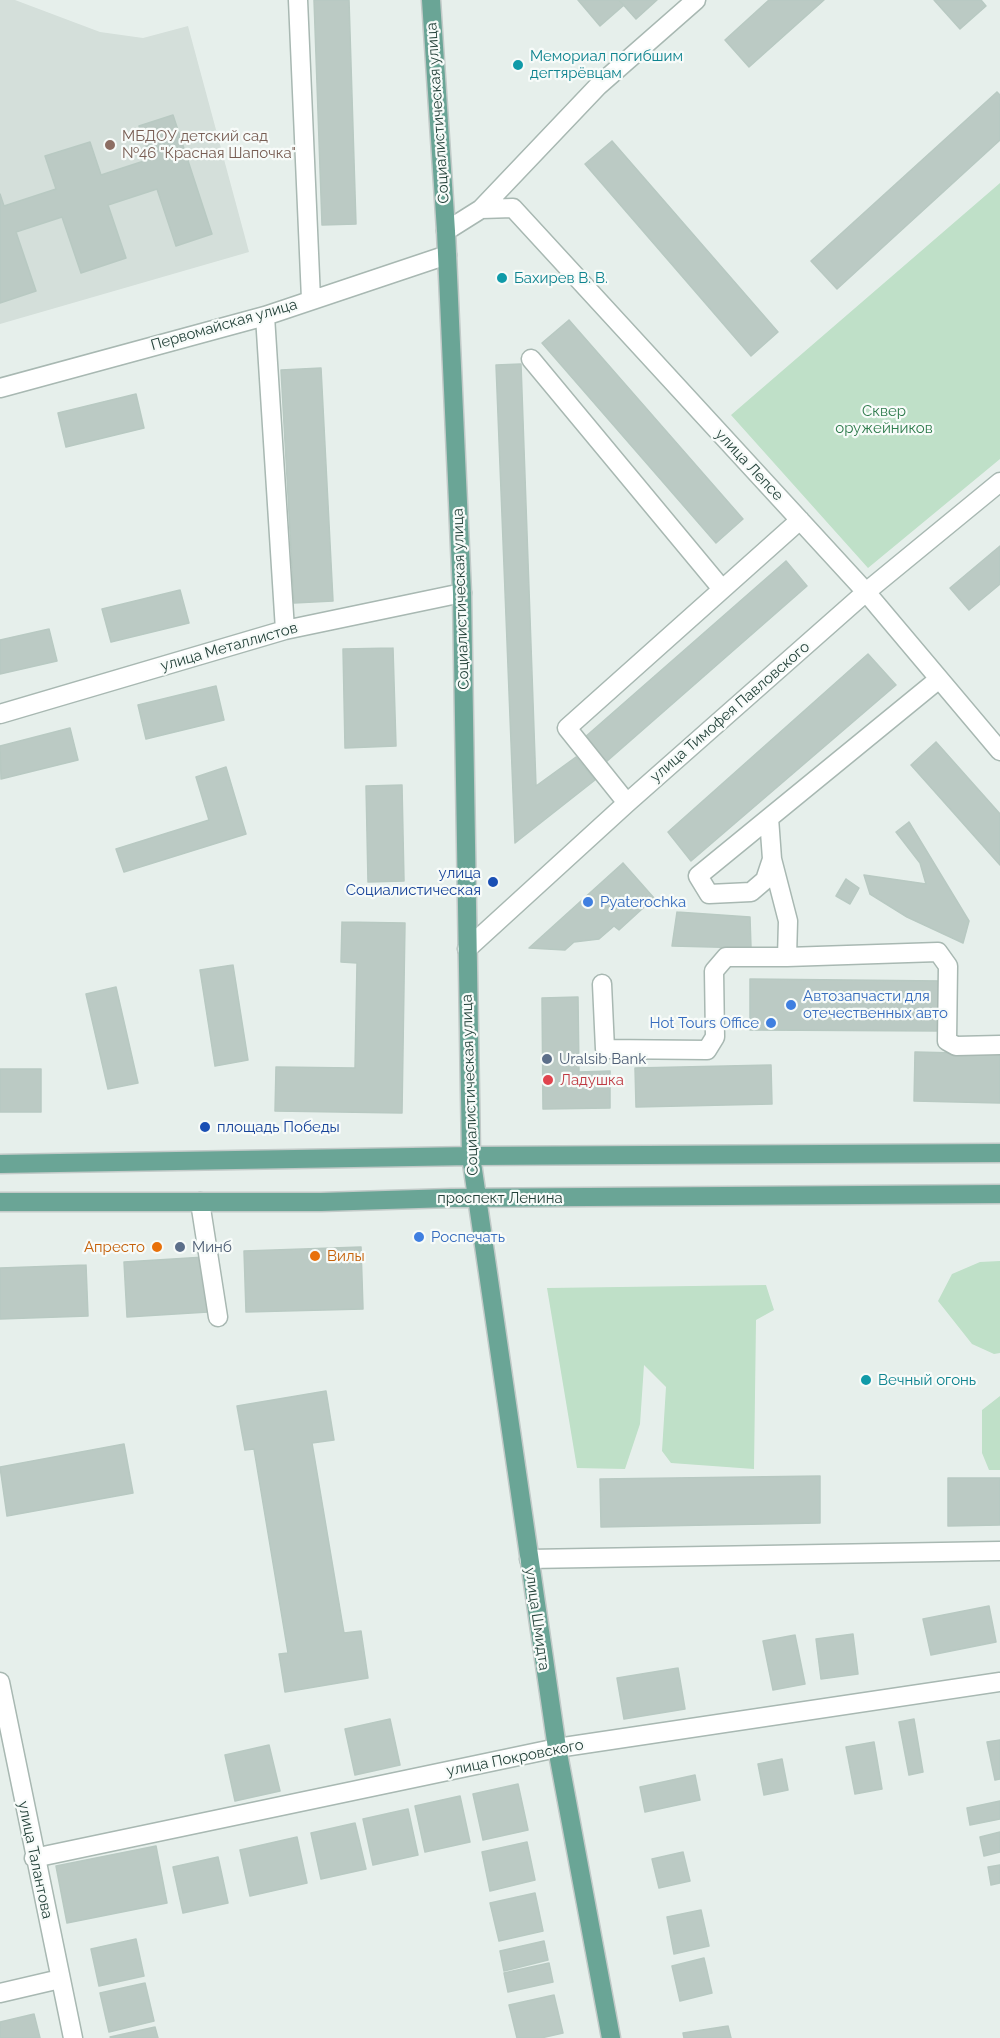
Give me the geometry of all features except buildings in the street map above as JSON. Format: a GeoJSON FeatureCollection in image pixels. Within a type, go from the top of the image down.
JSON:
{"type":"FeatureCollection","features":[{"type":"Feature","properties":{"kind":"main road","name":"Социалистическая улица"},"geometry":{"type":"LineString","coordinates":[[431,0],[446,231],[462,593],[471,1156],[475,1198]]}},
{"type":"Feature","properties":{"kind":"main road"},"geometry":{"type":"LineString","coordinates":[[0,1164],[471,1156],[1000,1153]]}},
{"type":"Feature","properties":{"kind":"main road","name":"проспект Ленина"},"geometry":{"type":"LineString","coordinates":[[0,1202],[1000,1194]]}},
{"type":"Feature","properties":{"kind":"main road","name":"улица Шмидта"},"geometry":{"type":"LineString","coordinates":[[475,1198],[557,1748],[611,2038]]}},
{"type":"Feature","properties":{"kind":"street"},"geometry":{"type":"LineString","coordinates":[[298,0],[311,299]]}},
{"type":"Feature","properties":{"kind":"street"},"geometry":{"type":"LineString","coordinates":[[446,231],[481,209],[598,86],[696,0]]}},
{"type":"Feature","properties":{"kind":"street","name":"улица Лепсе"},"geometry":{"type":"LineString","coordinates":[[481,209],[513,208],[866,592],[1000,751]]}},
{"type":"Feature","properties":{"kind":"street","name":"Первомайская улица"},"geometry":{"type":"LineString","coordinates":[[0,388],[265,316],[447,255]]}},
{"type":"Feature","properties":{"kind":"street"},"geometry":{"type":"LineString","coordinates":[[265,316],[285,630]]}},
{"type":"Feature","properties":{"kind":"street"},"geometry":{"type":"LineString","coordinates":[[531,359],[722,589]]}},
{"type":"Feature","properties":{"kind":"street","name":"улица Тимофея Павловского"},"geometry":{"type":"LineString","coordinates":[[467,949],[627,803],[866,592],[1000,482]]}},
{"type":"Feature","properties":{"kind":"street"},"geometry":{"type":"LineString","coordinates":[[627,803],[567,728],[800,520]]}},
{"type":"Feature","properties":{"kind":"street","name":"улица Металлистов"},"geometry":{"type":"LineString","coordinates":[[0,714],[285,630],[462,593]]}},
{"type":"Feature","properties":{"kind":"street"},"geometry":{"type":"LineString","coordinates":[[772,859],[765,880],[751,892],[733,895],[709,894],[698,876],[939,679]]}},
{"type":"Feature","properties":{"kind":"street"},"geometry":{"type":"LineString","coordinates":[[769,818],[772,859],[788,921],[787,957]]}},
{"type":"Feature","properties":{"kind":"street"},"geometry":{"type":"LineString","coordinates":[[602,984],[605,1049],[707,1050],[715,1037],[714,971],[726,957],[938,952],[948,966],[947,1041],[956,1046],[1000,1045]]}},
{"type":"Feature","properties":{"kind":"street"},"geometry":{"type":"LineString","coordinates":[[200,1202],[218,1317]]}},
{"type":"Feature","properties":{"kind":"street"},"geometry":{"type":"LineString","coordinates":[[528,1559],[1000,1551]]}},
{"type":"Feature","properties":{"kind":"street","name":"улица Талантова"},"geometry":{"type":"LineString","coordinates":[[0,1682],[34,1858],[73,2038]]}},
{"type":"Feature","properties":{"kind":"street","name":"улица Покровского"},"geometry":{"type":"LineString","coordinates":[[34,1858],[557,1748],[1000,1682]]}},
{"type":"Feature","properties":{"kind":"street"},"geometry":{"type":"LineString","coordinates":[[0,1993],[60,1979]]}},
{"type":"Feature","properties":{"kind":"shaded area","name":"МБДОУ детский сад №46 \"Красная Шапочка\""},"geometry":{"type":"Polygon","coordinates":[[[0,0],[15,0],[100,32],[143,38],[188,26],[249,252],[0,324],[0,0]]]}},
{"type":"Feature","properties":{"kind":"green space","name":"Сквер оружейников"},"geometry":{"type":"Polygon","coordinates":[[[1000,183],[1000,459],[868,568],[731,415],[1000,183]]]}},
{"type":"Feature","properties":{"kind":"green space"},"geometry":{"type":"Polygon","coordinates":[[[1000,1261],[1000,1353],[994,1354],[972,1344],[938,1301],[952,1274],[980,1262],[1000,1261]]]}},
{"type":"Feature","properties":{"kind":"green space"},"geometry":{"type":"Polygon","coordinates":[[[766,1285],[774,1310],[756,1320],[754,1469],[671,1463],[662,1451],[666,1387],[644,1365],[640,1424],[625,1469],[577,1468],[547,1288],[766,1285]]]}},
{"type":"Feature","properties":{"kind":"green space"},"geometry":{"type":"Polygon","coordinates":[[[1000,1396],[1000,1470],[989,1470],[982,1453],[982,1410],[1000,1396]]]}},
{"type":"Feature","properties":{"kind":"place","name":"Мемориал погибшим дегтярёвцам"},"geometry":{"type":"Point","coordinates":[518,65]}},
{"type":"Feature","properties":{"kind":"place","name":"МБДОУ детский сад №46 \"Красная Шапочка\""},"geometry":{"type":"Point","coordinates":[110,145]}},
{"type":"Feature","properties":{"kind":"place","name":"Бахирев В. В."},"geometry":{"type":"Point","coordinates":[502,278]}},
{"type":"Feature","properties":{"kind":"place","name":"улица Социалистическая"},"geometry":{"type":"Point","coordinates":[493,882]}},
{"type":"Feature","properties":{"kind":"place","name":"Pyaterochka"},"geometry":{"type":"Point","coordinates":[588,902]}},
{"type":"Feature","properties":{"kind":"place","name":"Автозапчасти для отечественных авто"},"geometry":{"type":"Point","coordinates":[791,1005]}},
{"type":"Feature","properties":{"kind":"place","name":"Hot Tours Office"},"geometry":{"type":"Point","coordinates":[771,1023]}},
{"type":"Feature","properties":{"kind":"place","name":"Uralsib Bank"},"geometry":{"type":"Point","coordinates":[547,1059]}},
{"type":"Feature","properties":{"kind":"place","name":"Ладушка"},"geometry":{"type":"Point","coordinates":[548,1080]}},
{"type":"Feature","properties":{"kind":"place","name":"площадь Победы"},"geometry":{"type":"Point","coordinates":[205,1127]}},
{"type":"Feature","properties":{"kind":"place","name":"Роспечать"},"geometry":{"type":"Point","coordinates":[419,1237]}},
{"type":"Feature","properties":{"kind":"place","name":"Апресто"},"geometry":{"type":"Point","coordinates":[157,1247]}},
{"type":"Feature","properties":{"kind":"place","name":"Минб"},"geometry":{"type":"Point","coordinates":[180,1247]}},
{"type":"Feature","properties":{"kind":"place","name":"Вилы"},"geometry":{"type":"Point","coordinates":[315,1256]}},
{"type":"Feature","properties":{"kind":"place","name":"Вечный огонь"},"geometry":{"type":"Point","coordinates":[866,1380]}}]}
